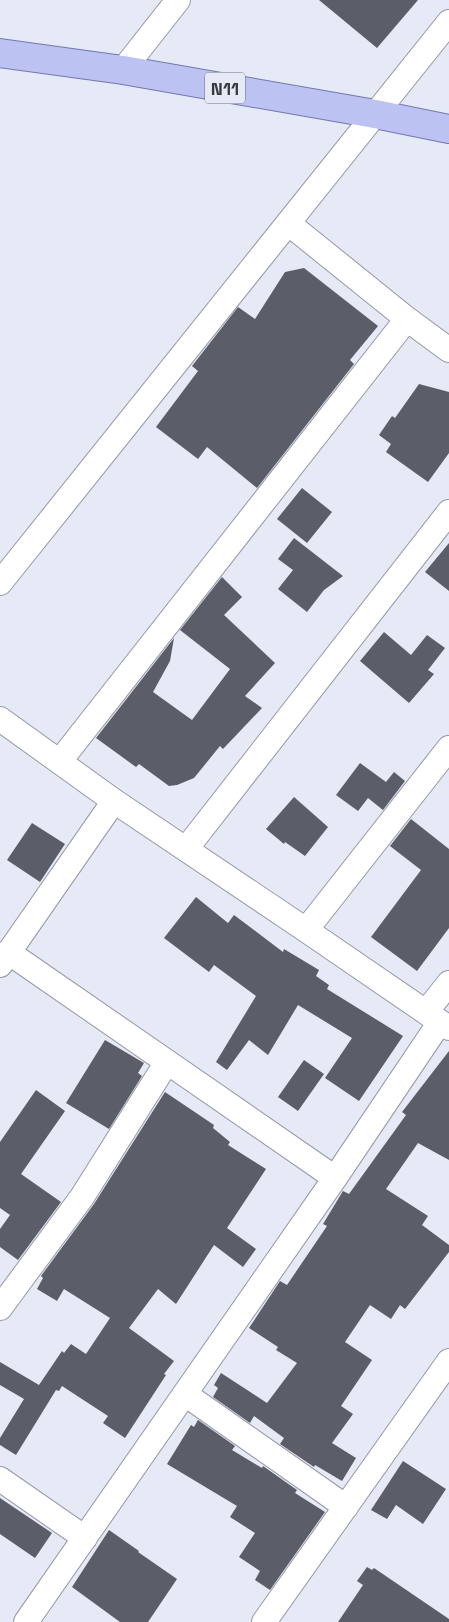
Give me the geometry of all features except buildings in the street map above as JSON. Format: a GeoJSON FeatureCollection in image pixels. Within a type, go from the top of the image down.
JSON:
{"type":"FeatureCollection","features":[{"type":"Feature","properties":{"kind":"main road","name":"N11"},"geometry":{"type":"LineString","coordinates":[[0,53],[123,70],[375,114],[449,129]]}},
{"type":"Feature","properties":{"kind":"street"},"geometry":{"type":"LineString","coordinates":[[123,70],[178,0]]}},
{"type":"Feature","properties":{"kind":"street"},"geometry":{"type":"LineString","coordinates":[[0,583],[449,22]]}},
{"type":"Feature","properties":{"kind":"street"},"geometry":{"type":"LineString","coordinates":[[288,223],[407,319],[449,350]]}},
{"type":"Feature","properties":{"kind":"street"},"geometry":{"type":"LineString","coordinates":[[60,761],[407,319]]}},
{"type":"Feature","properties":{"kind":"street"},"geometry":{"type":"LineString","coordinates":[[186,849],[449,512]]}},
{"type":"Feature","properties":{"kind":"street"},"geometry":{"type":"LineString","coordinates":[[0,719],[114,801],[438,1021]]}},
{"type":"Feature","properties":{"kind":"street"},"geometry":{"type":"LineString","coordinates":[[306,930],[449,748]]}},
{"type":"Feature","properties":{"kind":"street"},"geometry":{"type":"LineString","coordinates":[[114,801],[4,958],[167,1062],[335,1178]]}},
{"type":"Feature","properties":{"kind":"street"},"geometry":{"type":"LineString","coordinates":[[26,1622],[335,1178],[438,1021],[449,983]]}},
{"type":"Feature","properties":{"kind":"street"},"geometry":{"type":"LineString","coordinates":[[0,1308],[82,1197],[167,1062]]}},
{"type":"Feature","properties":{"kind":"street"},"geometry":{"type":"LineString","coordinates":[[264,1622],[449,1361]]}},
{"type":"Feature","properties":{"kind":"street"},"geometry":{"type":"LineString","coordinates":[[185,1394],[346,1506]]}},
{"type":"Feature","properties":{"kind":"street"},"geometry":{"type":"LineString","coordinates":[[0,1479],[85,1538]]}}]}
